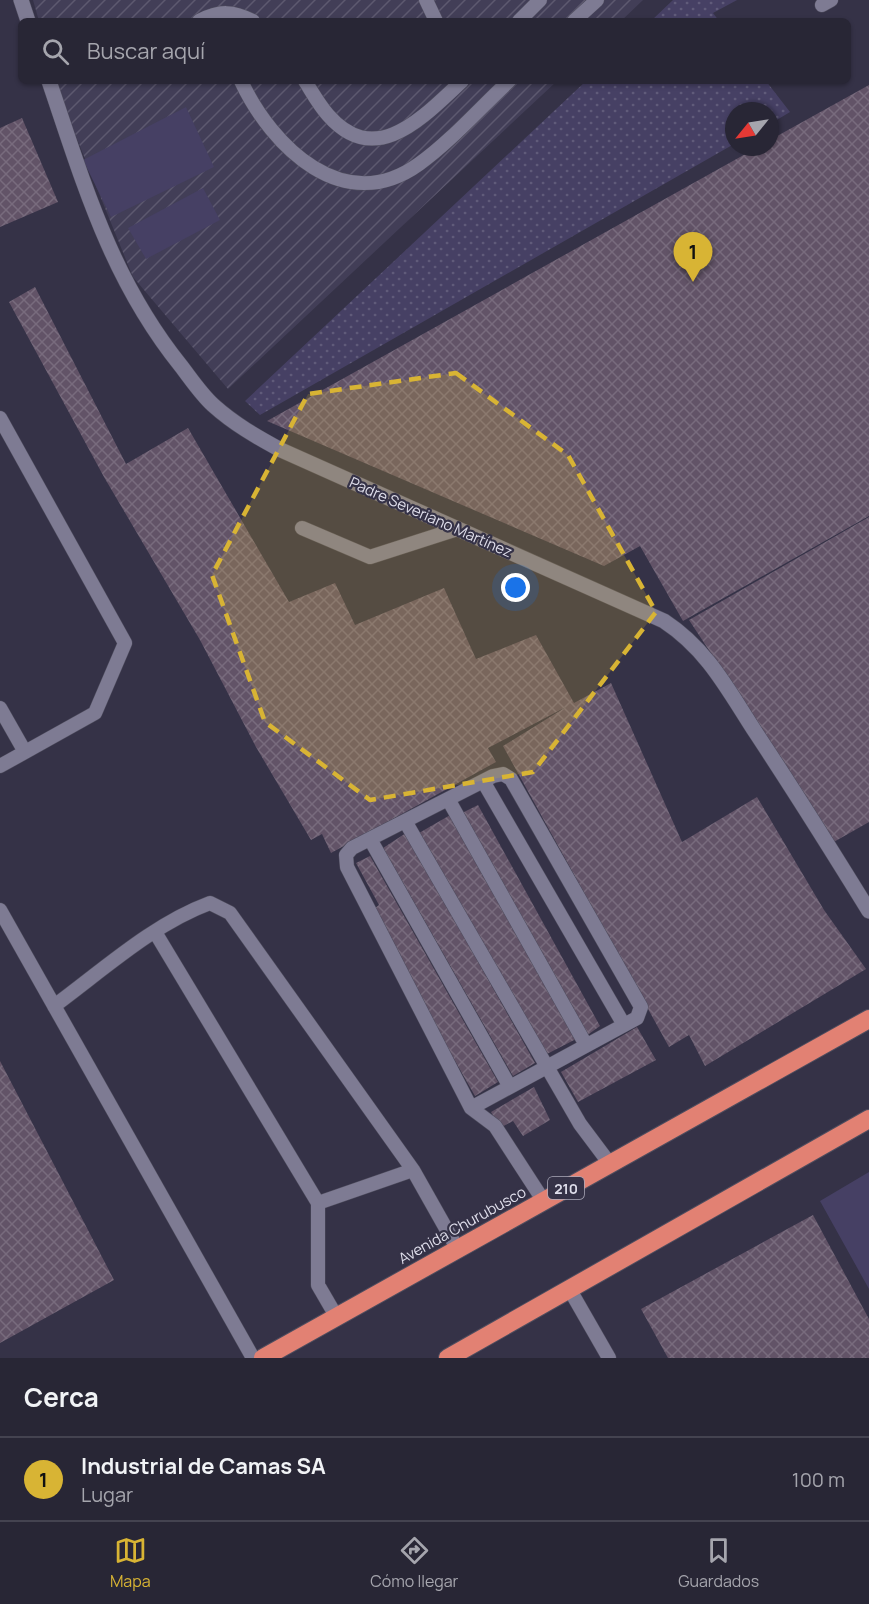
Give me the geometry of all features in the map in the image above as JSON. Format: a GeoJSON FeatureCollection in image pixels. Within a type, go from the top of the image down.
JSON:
{"type":"FeatureCollection","features":[{"type":"Feature","properties":{"kind":"highway","name":"Avenida Churubusco"},"geometry":{"type":"LineString","coordinates":[[262,1358],[869,1019]]}},
{"type":"Feature","properties":{"kind":"highway"},"geometry":{"type":"LineString","coordinates":[[448,1358],[869,1119]]}},
{"type":"Feature","properties":{"kind":"street"},"geometry":{"type":"LineString","coordinates":[[21,0],[27,18]]}},
{"type":"Feature","properties":{"kind":"street","name":"Padre Severiano Martínez"},"geometry":{"type":"LineString","coordinates":[[50,84],[96,219],[125,285],[157,336],[211,404],[246,432],[281,450],[664,621],[689,638],[711,665],[786,777],[869,911]]}},
{"type":"Feature","properties":{"kind":"lane"},"geometry":{"type":"LineString","coordinates":[[426,0],[435,18]]}},
{"type":"Feature","properties":{"kind":"lane"},"geometry":{"type":"LineString","coordinates":[[522,18],[540,0]]}},
{"type":"Feature","properties":{"kind":"lane"},"geometry":{"type":"LineString","coordinates":[[577,18],[597,0]]}},
{"type":"Feature","properties":{"kind":"lane"},"geometry":{"type":"LineString","coordinates":[[212,18],[235,12],[247,18]]}},
{"type":"Feature","properties":{"kind":"lane"},"geometry":{"type":"LineString","coordinates":[[242,84],[277,139],[313,170],[355,184],[388,180],[418,165],[506,84]]}},
{"type":"Feature","properties":{"kind":"lane"},"geometry":{"type":"LineString","coordinates":[[307,84],[328,116],[354,136],[381,140],[414,125],[459,84]]}},
{"type":"Feature","properties":{"kind":"lane"},"geometry":{"type":"LineString","coordinates":[[0,418],[125,644],[95,713],[0,766]]}},
{"type":"Feature","properties":{"kind":"lane"},"geometry":{"type":"LineString","coordinates":[[302,528],[370,557],[457,529]]}},
{"type":"Feature","properties":{"kind":"lane"},"geometry":{"type":"LineString","coordinates":[[0,708],[26,752]]}},
{"type":"Feature","properties":{"kind":"lane"},"geometry":{"type":"LineString","coordinates":[[471,1108],[637,1018],[641,1007],[511,779],[503,774],[483,781],[352,848],[346,855],[347,867],[471,1108],[495,1126],[543,1200]]}},
{"type":"Feature","properties":{"kind":"lane"},"geometry":{"type":"LineString","coordinates":[[483,781],[624,1025]]}},
{"type":"Feature","properties":{"kind":"lane"},"geometry":{"type":"LineString","coordinates":[[448,799],[586,1045]]}},
{"type":"Feature","properties":{"kind":"lane"},"geometry":{"type":"LineString","coordinates":[[405,821],[580,1124],[610,1164]]}},
{"type":"Feature","properties":{"kind":"lane"},"geometry":{"type":"LineString","coordinates":[[370,839],[510,1087]]}},
{"type":"Feature","properties":{"kind":"lane"},"geometry":{"type":"LineString","coordinates":[[54,1006],[155,932],[189,911],[210,903],[230,913],[413,1170],[457,1248]]}},
{"type":"Feature","properties":{"kind":"lane"},"geometry":{"type":"LineString","coordinates":[[0,910],[253,1358]]}},
{"type":"Feature","properties":{"kind":"lane"},"geometry":{"type":"LineString","coordinates":[[155,932],[318,1203],[318,1285],[336,1316]]}},
{"type":"Feature","properties":{"kind":"lane"},"geometry":{"type":"LineString","coordinates":[[318,1203],[413,1170]]}},
{"type":"Feature","properties":{"kind":"lane"},"geometry":{"type":"LineString","coordinates":[[570,1290],[609,1358]]}},
{"type":"Feature","properties":{"kind":"highlighted area"},"geometry":{"type":"Polygon","coordinates":[[[456,373],[568,455],[656,612],[533,772],[370,800],[265,722],[212,575],[308,394],[456,373]]]}},
{"type":"Feature","properties":{"kind":"shaded area"},"geometry":{"type":"Polygon","coordinates":[[[33,0],[643,0],[624,18],[38,18],[33,0]]]}},
{"type":"Feature","properties":{"kind":"shaded area"},"geometry":{"type":"Polygon","coordinates":[[[673,0],[737,0],[713,13],[717,18],[654,18],[673,0]]]}},
{"type":"Feature","properties":{"kind":"shaded area"},"geometry":{"type":"Polygon","coordinates":[[[58,84],[554,84],[228,389],[133,277],[66,112],[58,84]]]}},
{"type":"Feature","properties":{"kind":"shaded area"},"geometry":{"type":"Polygon","coordinates":[[[583,84],[768,84],[790,112],[779,119],[779,102],[725,102],[725,149],[260,415],[245,401],[583,84]]]}},
{"type":"Feature","properties":{"kind":"shaded area"},"geometry":{"type":"Polygon","coordinates":[[[186,107],[214,167],[111,217],[83,160],[186,107]]]}},
{"type":"Feature","properties":{"kind":"shaded area"},"geometry":{"type":"Polygon","coordinates":[[[203,188],[220,220],[146,259],[128,228],[203,188]]]}},
{"type":"Feature","properties":{"kind":"shaded area"},"geometry":{"type":"Polygon","coordinates":[[[869,1172],[869,1289],[820,1201],[869,1172]]]}},
{"type":"Feature","properties":{"kind":"building"},"geometry":{"type":"Polygon","coordinates":[[[869,85],[869,516],[683,621],[640,546],[604,566],[267,421],[742,156],[779,156],[779,135],[869,85]]]}},
{"type":"Feature","properties":{"kind":"building"},"geometry":{"type":"Polygon","coordinates":[[[22,118],[58,202],[0,227],[0,128],[22,118]]]}},
{"type":"Feature","properties":{"kind":"building"},"geometry":{"type":"Polygon","coordinates":[[[35,287],[126,464],[188,428],[289,602],[335,583],[355,625],[444,588],[476,659],[536,635],[574,703],[611,683],[682,842],[757,797],[824,910],[866,969],[705,1066],[689,1035],[669,1047],[503,746],[566,707],[488,748],[496,762],[331,853],[322,834],[311,840],[256,747],[200,640],[104,477],[9,302],[35,287]]]}},
{"type":"Feature","properties":{"kind":"building"},"geometry":{"type":"Polygon","coordinates":[[[869,517],[869,822],[832,843],[800,788],[689,620],[869,517]]]}},
{"type":"Feature","properties":{"kind":"building"},"geometry":{"type":"Polygon","coordinates":[[[478,805],[600,1026],[586,1036],[458,815],[478,805]]]}},
{"type":"Feature","properties":{"kind":"building"},"geometry":{"type":"Polygon","coordinates":[[[452,814],[578,1038],[547,1054],[419,833],[452,814]]]}},
{"type":"Feature","properties":{"kind":"building"},"geometry":{"type":"Polygon","coordinates":[[[406,833],[535,1063],[513,1076],[383,848],[406,833]]]}},
{"type":"Feature","properties":{"kind":"building"},"geometry":{"type":"Polygon","coordinates":[[[370,856],[498,1082],[475,1096],[370,912],[379,905],[356,863],[370,856]]]}},
{"type":"Feature","properties":{"kind":"building"},"geometry":{"type":"Polygon","coordinates":[[[637,1027],[656,1060],[578,1102],[561,1072],[637,1027]]]}},
{"type":"Feature","properties":{"kind":"building"},"geometry":{"type":"Polygon","coordinates":[[[0,1061],[114,1280],[0,1343],[0,1061]]]}},
{"type":"Feature","properties":{"kind":"building"},"geometry":{"type":"Polygon","coordinates":[[[534,1087],[550,1120],[523,1136],[513,1121],[500,1128],[491,1112],[534,1087]]]}},
{"type":"Feature","properties":{"kind":"building"},"geometry":{"type":"Polygon","coordinates":[[[813,1215],[869,1319],[869,1358],[668,1358],[641,1309],[813,1215]]]}},
{"type":"Feature","properties":{"kind":"place","name":"Industrial de Camas SA"},"geometry":{"type":"Point","coordinates":[693,282]}}]}
